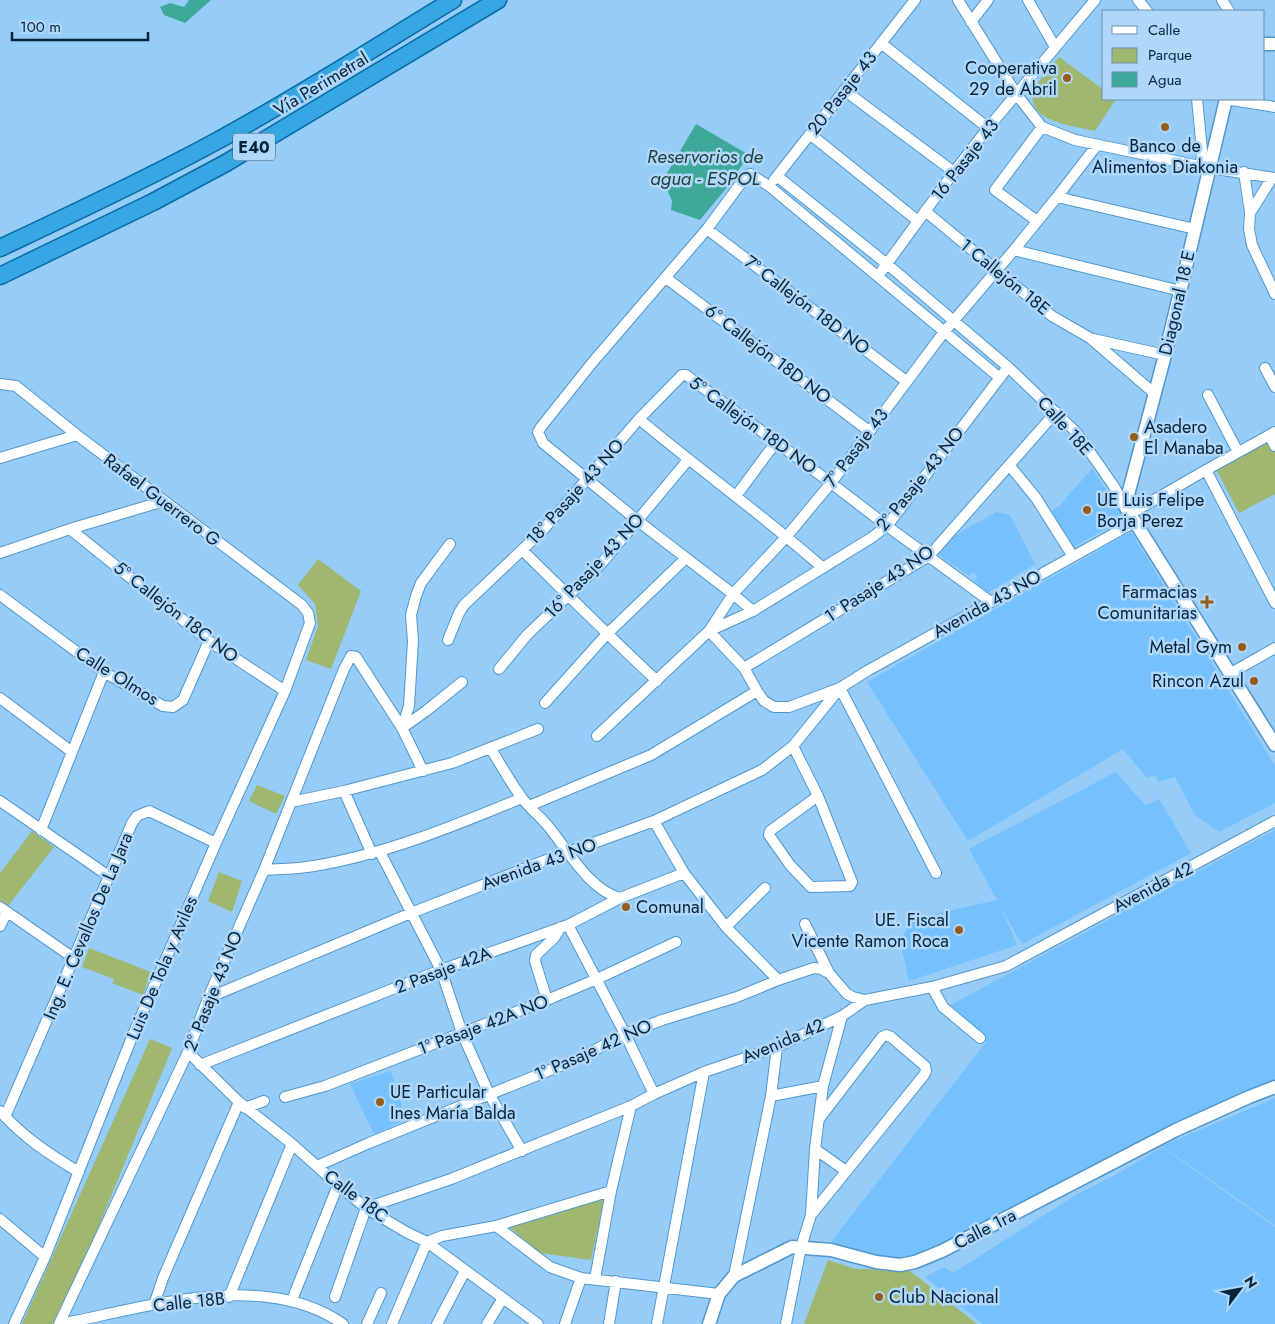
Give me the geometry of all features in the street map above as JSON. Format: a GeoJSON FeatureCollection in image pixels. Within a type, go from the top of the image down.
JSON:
{"type":"FeatureCollection","features":[{"type":"Feature","properties":{"kind":"highway","name":"Vía Perimetral"},"geometry":{"type":"LineString","coordinates":[[0,248],[143,180],[216,142],[261,117],[453,0]]}},
{"type":"Feature","properties":{"kind":"highway","name":"Vía Perimetral"},"geometry":{"type":"LineString","coordinates":[[0,276],[153,202],[226,163],[498,0]]}},
{"type":"Feature","properties":{"kind":"street","name":"20 Pasaje 43"},"geometry":{"type":"LineString","coordinates":[[769,186],[914,0]]}},
{"type":"Feature","properties":{"kind":"street"},"geometry":{"type":"LineString","coordinates":[[958,0],[1017,95],[1042,127],[1075,140],[1205,167],[1274,178],[1250,213]]}},
{"type":"Feature","properties":{"kind":"street"},"geometry":{"type":"LineString","coordinates":[[971,22],[988,0]]}},
{"type":"Feature","properties":{"kind":"street"},"geometry":{"type":"LineString","coordinates":[[1028,0],[1055,46]]}},
{"type":"Feature","properties":{"kind":"street","name":"16 Pasaje 43"},"geometry":{"type":"LineString","coordinates":[[878,276],[988,128],[1095,0]]}},
{"type":"Feature","properties":{"kind":"street"},"geometry":{"type":"LineString","coordinates":[[1138,0],[1146,10]]}},
{"type":"Feature","properties":{"kind":"street"},"geometry":{"type":"LineString","coordinates":[[881,43],[988,128]]}},
{"type":"Feature","properties":{"kind":"street"},"geometry":{"type":"LineString","coordinates":[[844,90],[954,172]]}},
{"type":"Feature","properties":{"kind":"street"},"geometry":{"type":"LineString","coordinates":[[1197,100],[1205,167]]}},
{"type":"Feature","properties":{"kind":"street","name":"Diagonal 18 E"},"geometry":{"type":"LineString","coordinates":[[1130,514],[1155,394],[1195,229],[1205,167],[1225,100]]}},
{"type":"Feature","properties":{"kind":"street"},"geometry":{"type":"LineString","coordinates":[[1231,100],[1275,108]]}},
{"type":"Feature","properties":{"kind":"street"},"geometry":{"type":"LineString","coordinates":[[1037,221],[995,191],[1042,127]]}},
{"type":"Feature","properties":{"kind":"street"},"geometry":{"type":"LineString","coordinates":[[810,134],[918,220]]}},
{"type":"Feature","properties":{"kind":"street","name":"7° Pasaje 43"},"geometry":{"type":"LineString","coordinates":[[598,736],[709,631],[734,594],[788,536],[831,483],[944,332],[1057,198],[1097,144]]}},
{"type":"Feature","properties":{"kind":"street"},"geometry":{"type":"LineString","coordinates":[[1244,172],[1252,245],[1275,294]]}},
{"type":"Feature","properties":{"kind":"street"},"geometry":{"type":"LineString","coordinates":[[753,611],[734,594],[638,521],[543,443],[538,432],[540,427],[587,370],[707,229],[746,175],[750,174],[769,186],[1000,378]]}},
{"type":"Feature","properties":{"kind":"street","name":"Calle 18E"},"geometry":{"type":"LineString","coordinates":[[777,176],[954,320],[1008,367],[1076,432],[1113,485],[1275,745]]}},
{"type":"Feature","properties":{"kind":"street"},"geometry":{"type":"LineString","coordinates":[[1057,198],[1195,229]]}},
{"type":"Feature","properties":{"kind":"street","name":"1 Callejón 18E"},"geometry":{"type":"LineString","coordinates":[[925,211],[1052,316],[1090,338],[1155,394]]}},
{"type":"Feature","properties":{"kind":"street","name":"7° Callejón 18D NO"},"geometry":{"type":"LineString","coordinates":[[707,229],[906,381]]}},
{"type":"Feature","properties":{"kind":"street"},"geometry":{"type":"LineString","coordinates":[[1014,250],[1181,291]]}},
{"type":"Feature","properties":{"kind":"street","name":"6° Callejón 18D NO"},"geometry":{"type":"LineString","coordinates":[[666,278],[869,431]]}},
{"type":"Feature","properties":{"kind":"street","name":"1 Callejón 18E"},"geometry":{"type":"LineString","coordinates":[[1090,338],[1165,355]]}},
{"type":"Feature","properties":{"kind":"street","name":"2° Pasaje 43 NO"},"geometry":{"type":"LineString","coordinates":[[709,631],[753,611],[887,526],[1008,367]]}},
{"type":"Feature","properties":{"kind":"street"},"geometry":{"type":"LineString","coordinates":[[1265,368],[1275,386]]}},
{"type":"Feature","properties":{"kind":"street","name":"18° Pasaje 43 NO"},"geometry":{"type":"LineString","coordinates":[[448,640],[464,605],[542,531],[639,419],[682,375]]}},
{"type":"Feature","properties":{"kind":"street","name":"5° Callejón 18D NO"},"geometry":{"type":"LineString","coordinates":[[682,375],[686,375],[991,602]]}},
{"type":"Feature","properties":{"kind":"street","name":"Rafael Guerrero G"},"geometry":{"type":"LineString","coordinates":[[0,384],[16,386],[77,435],[302,605],[308,613]]}},
{"type":"Feature","properties":{"kind":"street"},"geometry":{"type":"LineString","coordinates":[[1208,395],[1238,452]]}},
{"type":"Feature","properties":{"kind":"street","name":"1° Pasaje 43 NO"},"geometry":{"type":"LineString","coordinates":[[744,668],[929,556],[1056,412]]}},
{"type":"Feature","properties":{"kind":"street"},"geometry":{"type":"LineString","coordinates":[[639,419],[688,460],[788,536],[823,568]]}},
{"type":"Feature","properties":{"kind":"street"},"geometry":{"type":"LineString","coordinates":[[1272,434],[1275,446]]}},
{"type":"Feature","properties":{"kind":"street","name":"Avenida 43 NO"},"geometry":{"type":"LineString","coordinates":[[709,631],[744,668],[764,700],[774,707],[789,707],[840,688],[1072,555],[1130,514],[1272,434]]}},
{"type":"Feature","properties":{"kind":"street"},"geometry":{"type":"LineString","coordinates":[[0,458],[77,435]]}},
{"type":"Feature","properties":{"kind":"street"},"geometry":{"type":"LineString","coordinates":[[736,496],[776,442]]}},
{"type":"Feature","properties":{"kind":"street","name":"16° Pasaje 43 NO"},"geometry":{"type":"LineString","coordinates":[[499,670],[527,635],[602,564],[688,460]]}},
{"type":"Feature","properties":{"kind":"street"},"geometry":{"type":"LineString","coordinates":[[1010,466],[1036,498],[1072,555]]}},
{"type":"Feature","properties":{"kind":"street"},"geometry":{"type":"LineString","coordinates":[[1206,470],[1275,603]]}},
{"type":"Feature","properties":{"kind":"street"},"geometry":{"type":"LineString","coordinates":[[0,553],[70,529],[164,501]]}},
{"type":"Feature","properties":{"kind":"street","name":"5° Callejón 18C NO"},"geometry":{"type":"LineString","coordinates":[[70,529],[209,641],[285,691]]}},
{"type":"Feature","properties":{"kind":"street"},"geometry":{"type":"LineString","coordinates":[[423,771],[402,728],[409,706],[412,641],[411,615],[422,583],[450,544]]}},
{"type":"Feature","properties":{"kind":"street"},"geometry":{"type":"LineString","coordinates":[[522,550],[606,635],[657,681]]}},
{"type":"Feature","properties":{"kind":"street"},"geometry":{"type":"LineString","coordinates":[[544,703],[606,635],[686,558]]}},
{"type":"Feature","properties":{"kind":"street","name":"Calle Olmos"},"geometry":{"type":"LineString","coordinates":[[0,595],[104,672],[163,706],[174,707],[183,700],[209,641]]}},
{"type":"Feature","properties":{"kind":"street","name":"Luis De Tola y Aviles"},"geometry":{"type":"LineString","coordinates":[[14,1324],[45,1258],[132,1037],[216,843],[285,691],[310,623],[308,613]]}},
{"type":"Feature","properties":{"kind":"street"},"geometry":{"type":"LineString","coordinates":[[1231,673],[1275,648]]}},
{"type":"Feature","properties":{"kind":"street","name":"2° Pasaje 43 NO"},"geometry":{"type":"LineString","coordinates":[[60,1324],[188,1052],[208,998],[264,870],[347,661],[351,656],[356,657],[402,728]]}},
{"type":"Feature","properties":{"kind":"street"},"geometry":{"type":"LineString","coordinates":[[41,830],[104,672]]}},
{"type":"Feature","properties":{"kind":"street"},"geometry":{"type":"LineString","coordinates":[[402,728],[462,682]]}},
{"type":"Feature","properties":{"kind":"street"},"geometry":{"type":"LineString","coordinates":[[840,688],[936,873]]}},
{"type":"Feature","properties":{"kind":"street","name":"Avenida 43 NO"},"geometry":{"type":"LineString","coordinates":[[208,998],[411,913],[544,861],[654,821],[762,770],[793,746],[840,688]]}},
{"type":"Feature","properties":{"kind":"street"},"geometry":{"type":"LineString","coordinates":[[264,870],[312,867],[376,853],[526,802],[650,755],[757,691]]}},
{"type":"Feature","properties":{"kind":"street"},"geometry":{"type":"LineString","coordinates":[[0,698],[72,752]]}},
{"type":"Feature","properties":{"kind":"street"},"geometry":{"type":"LineString","coordinates":[[292,802],[344,791],[452,763],[538,729]]}},
{"type":"Feature","properties":{"kind":"street"},"geometry":{"type":"LineString","coordinates":[[793,746],[818,796],[852,882],[850,886],[811,886],[790,865],[769,835],[770,831],[818,796]]}},
{"type":"Feature","properties":{"kind":"street"},"geometry":{"type":"LineString","coordinates":[[491,748],[526,802],[587,876],[600,889],[609,895],[620,898]]}},
{"type":"Feature","properties":{"kind":"street"},"geometry":{"type":"LineString","coordinates":[[344,791],[441,970],[462,1033],[489,1094],[522,1151]]}},
{"type":"Feature","properties":{"kind":"street"},"geometry":{"type":"LineString","coordinates":[[0,801],[110,876]]}},
{"type":"Feature","properties":{"kind":"street","name":"Ing. E. Cevallos De La Jara"},"geometry":{"type":"LineString","coordinates":[[3,1114],[75,959],[132,823],[137,816],[149,811],[216,843]]}},
{"type":"Feature","properties":{"kind":"street"},"geometry":{"type":"LineString","coordinates":[[654,821],[684,873],[726,927],[778,980]]}},
{"type":"Feature","properties":{"kind":"street","name":"Avenida 42"},"geometry":{"type":"LineString","coordinates":[[366,1208],[451,1179],[631,1106],[704,1072],[777,1047],[842,1016],[865,1000],[932,987],[1006,966],[1275,821]]}},
{"type":"Feature","properties":{"kind":"street","name":"2 Pasaje 42A"},"geometry":{"type":"LineString","coordinates":[[200,1065],[441,970],[564,926],[620,898],[684,873]]}},
{"type":"Feature","properties":{"kind":"street"},"geometry":{"type":"LineString","coordinates":[[726,927],[765,888]]}},
{"type":"Feature","properties":{"kind":"street"},"geometry":{"type":"LineString","coordinates":[[0,926],[3,910],[75,959]]}},
{"type":"Feature","properties":{"kind":"street"},"geometry":{"type":"LineString","coordinates":[[805,924],[829,973],[847,994],[865,1000]]}},
{"type":"Feature","properties":{"kind":"street"},"geometry":{"type":"LineString","coordinates":[[547,1000],[535,961],[536,955],[564,926],[597,979],[626,1034],[654,1094]]}},
{"type":"Feature","properties":{"kind":"street","name":"1° Pasaje 42A NO"},"geometry":{"type":"LineString","coordinates":[[285,1097],[325,1086],[547,1000],[676,942]]}},
{"type":"Feature","properties":{"kind":"street","name":"1° Pasaje 42 NO"},"geometry":{"type":"LineString","coordinates":[[317,1166],[369,1143],[580,1058],[626,1034],[662,1020],[737,997],[814,968],[829,973]]}},
{"type":"Feature","properties":{"kind":"street"},"geometry":{"type":"LineString","coordinates":[[932,987],[943,1007],[980,1038]]}},
{"type":"Feature","properties":{"kind":"street"},"geometry":{"type":"LineString","coordinates":[[786,1324],[801,1247],[811,1215],[815,1148],[823,1086],[842,1016]]}},
{"type":"Feature","properties":{"kind":"street"},"geometry":{"type":"LineString","coordinates":[[811,1215],[924,1075],[926,1071],[925,1066],[891,1037],[882,1036],[819,1119]]}},
{"type":"Feature","properties":{"kind":"street"},"geometry":{"type":"LineString","coordinates":[[734,1276],[771,1096],[777,1047]]}},
{"type":"Feature","properties":{"kind":"street","name":"Calle 18C"},"geometry":{"type":"LineString","coordinates":[[188,1052],[242,1105],[292,1144],[366,1208],[427,1242],[535,1323]]}},
{"type":"Feature","properties":{"kind":"street"},"geometry":{"type":"LineString","coordinates":[[657,1324],[704,1072]]}},
{"type":"Feature","properties":{"kind":"street"},"geometry":{"type":"LineString","coordinates":[[771,1096],[823,1086]]}},
{"type":"Feature","properties":{"kind":"street","name":"Calle 1ra"},"geometry":{"type":"LineString","coordinates":[[709,1324],[719,1294],[734,1276],[792,1247],[830,1250],[888,1264],[900,1265],[915,1262],[942,1251],[1176,1130],[1275,1087]]}},
{"type":"Feature","properties":{"kind":"street"},"geometry":{"type":"LineString","coordinates":[[154,1305],[162,1278],[242,1105],[264,1101]]}},
{"type":"Feature","properties":{"kind":"street"},"geometry":{"type":"LineString","coordinates":[[595,1279],[611,1191],[631,1106]]}},
{"type":"Feature","properties":{"kind":"street"},"geometry":{"type":"LineString","coordinates":[[3,1114],[27,1138],[79,1172]]}},
{"type":"Feature","properties":{"kind":"street"},"geometry":{"type":"LineString","coordinates":[[230,1296],[292,1144]]}},
{"type":"Feature","properties":{"kind":"street"},"geometry":{"type":"LineString","coordinates":[[815,1148],[846,1171]]}},
{"type":"Feature","properties":{"kind":"street"},"geometry":{"type":"LineString","coordinates":[[292,1300],[338,1185]]}},
{"type":"Feature","properties":{"kind":"street"},"geometry":{"type":"LineString","coordinates":[[392,1324],[427,1242],[452,1234],[496,1226],[611,1191]]}},
{"type":"Feature","properties":{"kind":"street"},"geometry":{"type":"LineString","coordinates":[[335,1297],[366,1208]]}},
{"type":"Feature","properties":{"kind":"street"},"geometry":{"type":"LineString","coordinates":[[0,1219],[45,1258]]}},
{"type":"Feature","properties":{"kind":"street"},"geometry":{"type":"LineString","coordinates":[[496,1226],[550,1267],[581,1278],[719,1294]]}},
{"type":"Feature","properties":{"kind":"street"},"geometry":{"type":"LineString","coordinates":[[437,1324],[465,1271]]}},
{"type":"Feature","properties":{"kind":"street"},"geometry":{"type":"LineString","coordinates":[[565,1324],[581,1278]]}},
{"type":"Feature","properties":{"kind":"street"},"geometry":{"type":"LineString","coordinates":[[609,1324],[616,1281]]}},
{"type":"Feature","properties":{"kind":"street"},"geometry":{"type":"LineString","coordinates":[[367,1324],[382,1292]]}},
{"type":"Feature","properties":{"kind":"street","name":"Calle 18B"},"geometry":{"type":"LineString","coordinates":[[60,1324],[154,1305],[217,1295],[268,1296],[292,1300],[309,1305],[334,1317],[343,1324]]}},
{"type":"Feature","properties":{"kind":"street"},"geometry":{"type":"LineString","coordinates":[[487,1324],[503,1298]]}},
{"type":"Feature","properties":{"kind":"shaded area","name":"UE Luis Felipe Borja Perez"},"geometry":{"type":"Polygon","coordinates":[[[1092,469],[1125,518],[1070,549],[1048,514],[1060,505],[1092,469]]]}},
{"type":"Feature","properties":{"kind":"shaded area"},"geometry":{"type":"Polygon","coordinates":[[[996,512],[1010,515],[1035,564],[988,593],[974,581],[978,576],[973,572],[969,576],[936,553],[949,539],[996,512]]]}},
{"type":"Feature","properties":{"kind":"shaded area"},"geometry":{"type":"Polygon","coordinates":[[[1131,532],[1275,766],[1275,803],[1219,832],[1195,815],[1175,777],[1158,782],[1156,775],[1147,778],[1123,749],[968,841],[867,682],[1131,532]]]}},
{"type":"Feature","properties":{"kind":"shaded area"},"geometry":{"type":"Polygon","coordinates":[[[1116,772],[1145,805],[1159,799],[1191,853],[1022,944],[1001,908],[1017,945],[909,981],[900,941],[913,919],[997,900],[969,849],[1116,772]]]}},
{"type":"Feature","properties":{"kind":"shaded area"},"geometry":{"type":"Polygon","coordinates":[[[1275,830],[1275,1081],[1127,1147],[916,1257],[901,1261],[828,1246],[986,1042],[947,1007],[1275,830]]]}},
{"type":"Feature","properties":{"kind":"shaded area","name":"UE Particular Ines María Balda"},"geometry":{"type":"Polygon","coordinates":[[[391,1071],[406,1120],[374,1134],[350,1084],[391,1071]]]}},
{"type":"Feature","properties":{"kind":"shaded area"},"geometry":{"type":"Polygon","coordinates":[[[1275,1098],[1275,1225],[1162,1146],[1275,1098]]]}},
{"type":"Feature","properties":{"kind":"shaded area"},"geometry":{"type":"Polygon","coordinates":[[[1162,1147],[1275,1227],[1275,1324],[983,1324],[925,1277],[944,1267],[953,1273],[1076,1195],[1124,1170],[1162,1147]]]}},
{"type":"Feature","properties":{"kind":"green space"},"geometry":{"type":"Polygon","coordinates":[[[1059,57],[1102,89],[1102,100],[1115,100],[1095,131],[1070,126],[1044,116],[1034,105],[1032,90],[1059,57]]]}},
{"type":"Feature","properties":{"kind":"green space"},"geometry":{"type":"Polygon","coordinates":[[[1268,439],[1275,451],[1275,494],[1239,513],[1215,467],[1268,439]]]}},
{"type":"Feature","properties":{"kind":"green space"},"geometry":{"type":"Polygon","coordinates":[[[318,559],[361,591],[331,669],[306,660],[318,626],[315,604],[298,585],[318,559]]]}},
{"type":"Feature","properties":{"kind":"green space"},"geometry":{"type":"Polygon","coordinates":[[[257,785],[285,796],[276,814],[249,801],[257,785]]]}},
{"type":"Feature","properties":{"kind":"green space"},"geometry":{"type":"Polygon","coordinates":[[[32,831],[54,847],[8,906],[0,900],[0,873],[32,831]]]}},
{"type":"Feature","properties":{"kind":"green space"},"geometry":{"type":"Polygon","coordinates":[[[219,872],[242,881],[232,912],[208,901],[219,872]]]}},
{"type":"Feature","properties":{"kind":"green space"},"geometry":{"type":"Polygon","coordinates":[[[89,948],[151,972],[143,995],[112,983],[114,979],[82,967],[89,948]]]}},
{"type":"Feature","properties":{"kind":"green space"},"geometry":{"type":"Polygon","coordinates":[[[150,1039],[172,1048],[96,1233],[54,1324],[22,1324],[150,1039]]]}},
{"type":"Feature","properties":{"kind":"green space"},"geometry":{"type":"Polygon","coordinates":[[[601,1197],[604,1199],[591,1260],[540,1253],[509,1227],[601,1197]]]}},
{"type":"Feature","properties":{"kind":"green space","name":"Club Nacional"},"geometry":{"type":"Polygon","coordinates":[[[828,1260],[856,1269],[909,1270],[977,1324],[804,1324],[828,1260]]]}},
{"type":"Feature","properties":{"kind":"water"},"geometry":{"type":"Polygon","coordinates":[[[189,0],[211,0],[185,23],[164,15],[160,7],[170,3],[184,7],[189,0]]]}},
{"type":"Feature","properties":{"kind":"water","name":"Reservorios de agua - ESPOL"},"geometry":{"type":"Polygon","coordinates":[[[696,124],[749,155],[724,191],[700,220],[671,210],[672,201],[663,180],[696,124]]]}},
{"type":"Feature","properties":{"kind":"place","name":"Cooperativa 29 de Abril"},"geometry":{"type":"Point","coordinates":[1067,78]}},
{"type":"Feature","properties":{"kind":"place","name":"Banco de Alimentos Diakonia"},"geometry":{"type":"Point","coordinates":[1165,127]}},
{"type":"Feature","properties":{"kind":"place","name":"Asadero El Manaba"},"geometry":{"type":"Point","coordinates":[1134,437]}},
{"type":"Feature","properties":{"kind":"place","name":"UE Luis Felipe Borja Perez"},"geometry":{"type":"Point","coordinates":[1087,510]}},
{"type":"Feature","properties":{"kind":"place","name":"Farmacias Comunitarias"},"geometry":{"type":"Point","coordinates":[1207,602]}},
{"type":"Feature","properties":{"kind":"place","name":"Metal Gym"},"geometry":{"type":"Point","coordinates":[1242,647]}},
{"type":"Feature","properties":{"kind":"place","name":"Rincon Azul"},"geometry":{"type":"Point","coordinates":[1254,681]}},
{"type":"Feature","properties":{"kind":"place","name":"Comunal"},"geometry":{"type":"Point","coordinates":[626,907]}},
{"type":"Feature","properties":{"kind":"place","name":"UE. Fiscal Vicente Ramon Roca"},"geometry":{"type":"Point","coordinates":[959,930]}},
{"type":"Feature","properties":{"kind":"place","name":"UE Particular Ines María Balda"},"geometry":{"type":"Point","coordinates":[380,1102]}},
{"type":"Feature","properties":{"kind":"place","name":"Club Nacional"},"geometry":{"type":"Point","coordinates":[879,1297]}}]}
